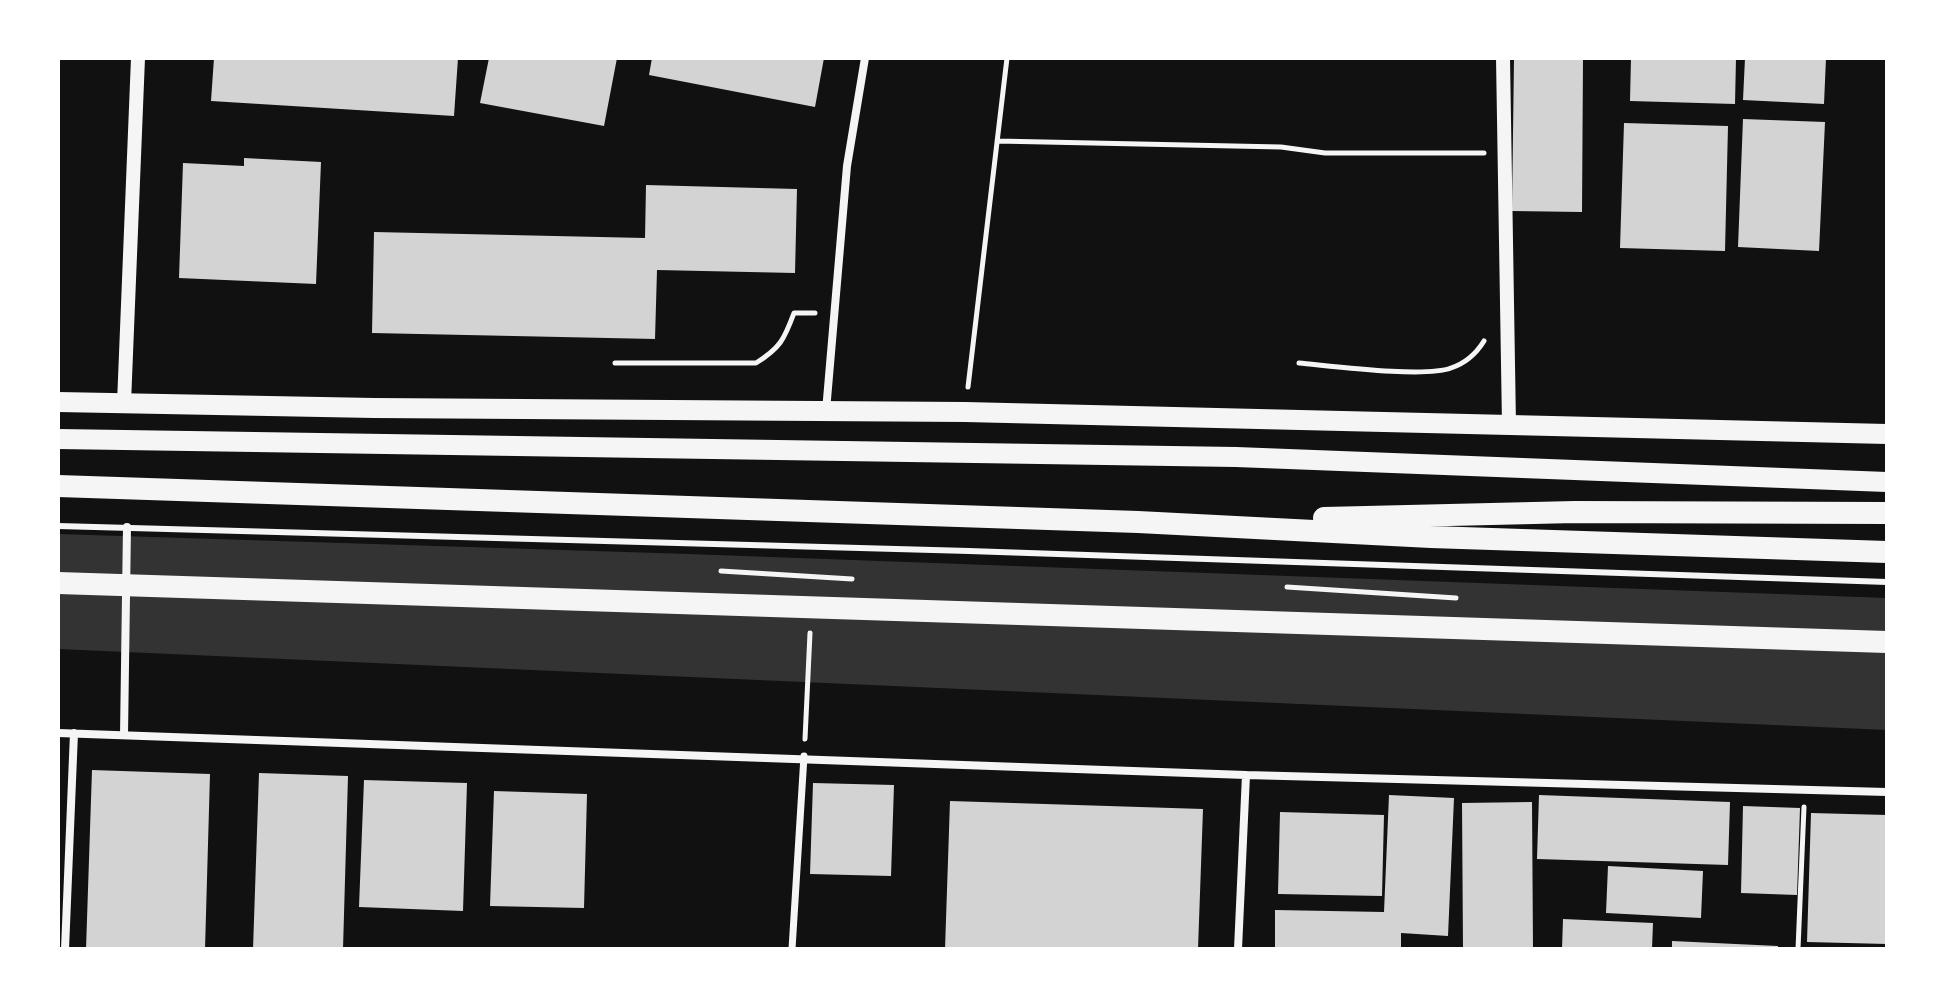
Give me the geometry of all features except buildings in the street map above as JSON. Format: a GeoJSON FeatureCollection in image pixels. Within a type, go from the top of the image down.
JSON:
{"type":"FeatureCollection","features":[{"type":"Feature","properties":{"kind":"highway"},"geometry":{"type":"LineString","coordinates":[[58,486],[1138,522],[1431,537],[1887,552]]}},
{"type":"Feature","properties":{"kind":"highway"},"geometry":{"type":"LineString","coordinates":[[1138,522],[1589,512],[1887,513]]}},
{"type":"Feature","properties":{"kind":"highway"},"geometry":{"type":"LineString","coordinates":[[58,583],[1887,642]]}},
{"type":"Feature","properties":{"kind":"main road"},"geometry":{"type":"LineString","coordinates":[[58,402],[965,412],[1887,434]]}},
{"type":"Feature","properties":{"kind":"main road"},"geometry":{"type":"LineString","coordinates":[[58,439],[1236,457],[1887,482]]}},
{"type":"Feature","properties":{"kind":"street"},"geometry":{"type":"LineString","coordinates":[[124,403],[138,58]]}},
{"type":"Feature","properties":{"kind":"street"},"geometry":{"type":"LineString","coordinates":[[826,411],[847,166],[865,58]]}},
{"type":"Feature","properties":{"kind":"street"},"geometry":{"type":"LineString","coordinates":[[1503,58],[1509,425]]}},
{"type":"Feature","properties":{"kind":"street"},"geometry":{"type":"LineString","coordinates":[[124,735],[127,530]]}},
{"type":"Feature","properties":{"kind":"street"},"geometry":{"type":"LineString","coordinates":[[58,733],[1246,775],[1887,792]]}},
{"type":"Feature","properties":{"kind":"street"},"geometry":{"type":"LineString","coordinates":[[65,949],[74,733]]}},
{"type":"Feature","properties":{"kind":"street"},"geometry":{"type":"LineString","coordinates":[[792,949],[804,758]]}},
{"type":"Feature","properties":{"kind":"street"},"geometry":{"type":"LineString","coordinates":[[1238,949],[1246,775]]}},
{"type":"Feature","properties":{"kind":"lane"},"geometry":{"type":"LineString","coordinates":[[58,526],[1887,582]]}},
{"type":"Feature","properties":{"kind":"path"},"geometry":{"type":"LineString","coordinates":[[965,412],[1007,58]]}},
{"type":"Feature","properties":{"kind":"path"},"geometry":{"type":"LineString","coordinates":[[997,141],[1281,147],[1325,153],[1505,153]]}},
{"type":"Feature","properties":{"kind":"path"},"geometry":{"type":"LineString","coordinates":[[615,363],[756,363],[775,351],[786,337],[794,313],[834,312]]}},
{"type":"Feature","properties":{"kind":"path"},"geometry":{"type":"LineString","coordinates":[[1299,363],[1400,371],[1447,370],[1468,361],[1488,333]]}},
{"type":"Feature","properties":{"kind":"path"},"geometry":{"type":"LineString","coordinates":[[721,571],[852,579]]}},
{"type":"Feature","properties":{"kind":"path"},"geometry":{"type":"LineString","coordinates":[[812,592],[813,577]]}},
{"type":"Feature","properties":{"kind":"path"},"geometry":{"type":"LineString","coordinates":[[1287,587],[1391,595]]}},
{"type":"Feature","properties":{"kind":"path"},"geometry":{"type":"LineString","coordinates":[[804,758],[811,622]]}},
{"type":"Feature","properties":{"kind":"path"},"geometry":{"type":"LineString","coordinates":[[1798,949],[1805,790]]}},
{"type":"Feature","properties":{"kind":"shaded area"},"geometry":{"type":"Polygon","coordinates":[[[58,534],[1887,598],[1887,730],[58,649],[58,534]]]}}]}
